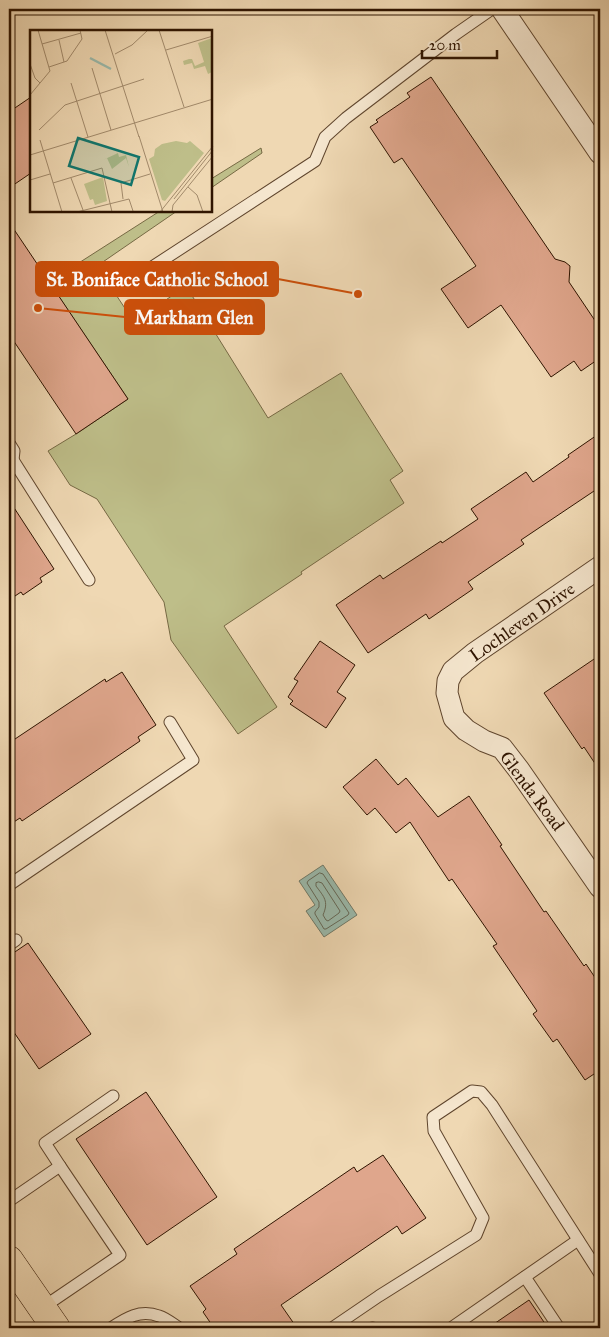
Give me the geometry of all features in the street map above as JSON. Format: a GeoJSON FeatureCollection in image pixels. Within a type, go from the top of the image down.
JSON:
{"type":"FeatureCollection","features":[{"type":"Feature","properties":{"kind":"main road"},"geometry":{"type":"LineString","coordinates":[[9,1260],[49,1318]]}},
{"type":"Feature","properties":{"kind":"street"},"geometry":{"type":"LineString","coordinates":[[502,9],[600,153]]}},
{"type":"Feature","properties":{"kind":"street","name":"Lochleven Drive"},"geometry":{"type":"LineString","coordinates":[[448,681],[453,671],[475,653],[600,567]]}},
{"type":"Feature","properties":{"kind":"street","name":"Glenda Road"},"geometry":{"type":"LineString","coordinates":[[448,681],[447,693],[454,718],[466,730],[484,741],[502,748],[600,887]]}},
{"type":"Feature","properties":{"kind":"lane"},"geometry":{"type":"LineString","coordinates":[[123,286],[315,161],[325,137],[346,118],[456,34],[492,9]]}},
{"type":"Feature","properties":{"kind":"lane"},"geometry":{"type":"LineString","coordinates":[[9,443],[14,451],[11,462],[89,580]]}},
{"type":"Feature","properties":{"kind":"lane"},"geometry":{"type":"LineString","coordinates":[[9,885],[193,760],[170,722]]}},
{"type":"Feature","properties":{"kind":"lane"},"geometry":{"type":"LineString","coordinates":[[332,1328],[378,1296],[476,1235],[483,1218],[434,1131],[433,1118],[472,1091],[480,1092],[492,1105],[600,1274]]}},
{"type":"Feature","properties":{"kind":"lane"},"geometry":{"type":"LineString","coordinates":[[49,1318],[120,1255],[44,1143],[113,1096]]}},
{"type":"Feature","properties":{"kind":"lane"},"geometry":{"type":"LineString","coordinates":[[9,1201],[60,1166]]}},
{"type":"Feature","properties":{"kind":"lane"},"geometry":{"type":"LineString","coordinates":[[452,1328],[578,1240]]}},
{"type":"Feature","properties":{"kind":"lane"},"geometry":{"type":"LineString","coordinates":[[525,1277],[559,1328]]}},
{"type":"Feature","properties":{"kind":"lane"},"geometry":{"type":"LineString","coordinates":[[111,1328],[127,1317],[142,1314],[159,1316],[179,1328]]}},
{"type":"Feature","properties":{"kind":"green space"},"geometry":{"type":"Polygon","coordinates":[[[261,148],[262,153],[212,187],[212,178],[261,148]]]}},
{"type":"Feature","properties":{"kind":"green space"},"geometry":{"type":"Polygon","coordinates":[[[158,212],[176,212],[97,266],[134,322],[186,286],[268,418],[341,373],[403,471],[390,480],[404,503],[224,626],[277,707],[238,734],[171,640],[164,602],[97,499],[70,485],[48,451],[128,399],[49,282],[158,212]]]}},
{"type":"Feature","properties":{"kind":"water"},"geometry":{"type":"Polygon","coordinates":[[[323,865],[357,915],[324,937],[306,911],[315,905],[299,881],[323,865]]]}},
{"type":"Feature","properties":{"kind":"building"},"geometry":{"type":"Polygon","coordinates":[[[431,77],[555,259],[565,262],[570,266],[569,282],[600,328],[600,358],[581,371],[574,361],[551,377],[501,305],[468,328],[441,289],[476,266],[402,158],[394,163],[370,127],[378,122],[376,120],[410,97],[407,93],[431,77]]]}},
{"type":"Feature","properties":{"kind":"building"},"geometry":{"type":"Polygon","coordinates":[[[30,98],[30,174],[9,188],[9,112],[30,98]]]}},
{"type":"Feature","properties":{"kind":"building"},"geometry":{"type":"Polygon","coordinates":[[[9,222],[128,399],[76,434],[9,334],[9,222]]]}},
{"type":"Feature","properties":{"kind":"building"},"geometry":{"type":"Polygon","coordinates":[[[600,433],[600,487],[521,540],[524,544],[468,582],[473,589],[429,619],[426,614],[368,653],[336,605],[380,575],[383,579],[478,519],[471,509],[526,472],[533,482],[600,433]]]}},
{"type":"Feature","properties":{"kind":"building"},"geometry":{"type":"Polygon","coordinates":[[[9,500],[54,569],[40,578],[42,582],[23,595],[21,592],[9,600],[9,500]]]}},
{"type":"Feature","properties":{"kind":"building"},"geometry":{"type":"Polygon","coordinates":[[[320,641],[355,665],[337,692],[346,698],[326,728],[290,704],[293,701],[288,697],[298,681],[294,679],[320,641]]]}},
{"type":"Feature","properties":{"kind":"building"},"geometry":{"type":"Polygon","coordinates":[[[600,655],[600,771],[584,747],[582,749],[544,693],[600,655]]]}},
{"type":"Feature","properties":{"kind":"building"},"geometry":{"type":"Polygon","coordinates":[[[122,672],[156,725],[138,737],[140,741],[22,821],[20,818],[9,825],[9,743],[105,679],[106,682],[122,672]]]}},
{"type":"Feature","properties":{"kind":"building"},"geometry":{"type":"Polygon","coordinates":[[[376,759],[398,785],[406,778],[438,817],[469,796],[544,912],[546,911],[584,966],[586,964],[600,985],[600,1070],[585,1080],[557,1039],[553,1042],[533,1014],[537,1011],[493,946],[497,944],[452,879],[449,881],[410,822],[396,833],[375,808],[367,815],[343,787],[376,759]]]}},
{"type":"Feature","properties":{"kind":"building"},"geometry":{"type":"Polygon","coordinates":[[[28,943],[91,1034],[39,1069],[9,1025],[9,956],[28,943]]]}},
{"type":"Feature","properties":{"kind":"building"},"geometry":{"type":"Polygon","coordinates":[[[146,1092],[217,1197],[147,1245],[76,1139],[146,1092]]]}},
{"type":"Feature","properties":{"kind":"building"},"geometry":{"type":"Polygon","coordinates":[[[383,1155],[426,1218],[402,1234],[397,1226],[281,1305],[297,1328],[214,1328],[203,1312],[206,1309],[190,1286],[237,1254],[234,1249],[354,1167],[357,1172],[383,1155]]]}},
{"type":"Feature","properties":{"kind":"building"},"geometry":{"type":"Polygon","coordinates":[[[529,1300],[548,1328],[488,1328],[529,1300]]]}},
{"type":"Feature","properties":{"kind":"place","name":"St. Boniface Catholic School"},"geometry":{"type":"Point","coordinates":[358,294]}},
{"type":"Feature","properties":{"kind":"place","name":"Markham Glen"},"geometry":{"type":"Point","coordinates":[38,308]}}]}
